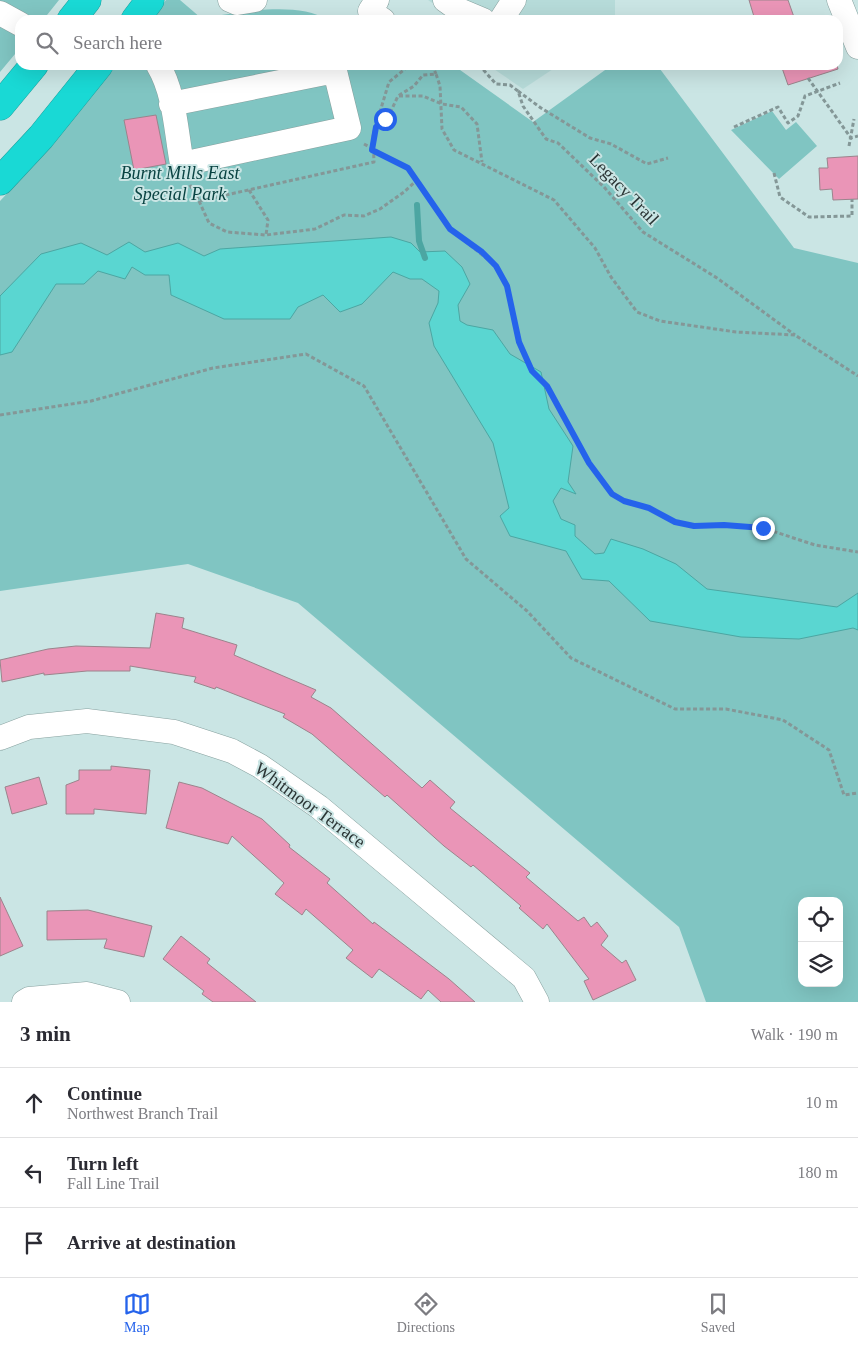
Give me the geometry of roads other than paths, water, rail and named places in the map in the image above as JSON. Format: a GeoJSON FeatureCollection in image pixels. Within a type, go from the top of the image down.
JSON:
{"type":"FeatureCollection","features":[{"type":"Feature","properties":{"kind":"highway"},"geometry":{"type":"LineString","coordinates":[[74,15],[87,0]]}},
{"type":"Feature","properties":{"kind":"highway"},"geometry":{"type":"LineString","coordinates":[[139,15],[150,0]]}},
{"type":"Feature","properties":{"kind":"highway"},"geometry":{"type":"LineString","coordinates":[[0,106],[30,70]]}},
{"type":"Feature","properties":{"kind":"highway"},"geometry":{"type":"LineString","coordinates":[[0,181],[41,137],[96,70]]}},
{"type":"Feature","properties":{"kind":"street"},"geometry":{"type":"LineString","coordinates":[[230,0],[237,3],[255,0]]}},
{"type":"Feature","properties":{"kind":"street"},"geometry":{"type":"LineString","coordinates":[[376,15],[370,11],[377,0]]}},
{"type":"Feature","properties":{"kind":"street"},"geometry":{"type":"LineString","coordinates":[[445,0],[459,10],[470,15]]}},
{"type":"Feature","properties":{"kind":"street"},"geometry":{"type":"LineString","coordinates":[[504,15],[514,0]]}},
{"type":"Feature","properties":{"kind":"street"},"geometry":{"type":"LineString","coordinates":[[839,0],[858,47]]}},
{"type":"Feature","properties":{"kind":"street"},"geometry":{"type":"LineString","coordinates":[[0,13],[15,21]]}},
{"type":"Feature","properties":{"kind":"street"},"geometry":{"type":"LineString","coordinates":[[161,70],[166,79],[182,164],[348,128],[335,71],[171,104]]}},
{"type":"Feature","properties":{"kind":"street","name":"Whitmoor Terrace"},"geometry":{"type":"LineString","coordinates":[[0,738],[29,728],[88,720],[174,732],[232,751],[260,766],[319,807],[524,978],[537,1002]]}},
{"type":"Feature","properties":{"kind":"street"},"geometry":{"type":"LineString","coordinates":[[24,1002],[29,999],[88,994],[118,1002]]}},
{"type":"Feature","properties":{"kind":"waterway"},"geometry":{"type":"LineString","coordinates":[[417,205],[419,241],[425,258]]}},
{"type":"Feature","properties":{"kind":"park label","name":"Burnt Mills East Special Park"},"geometry":{"type":"Point","coordinates":[180,183]}}]}
